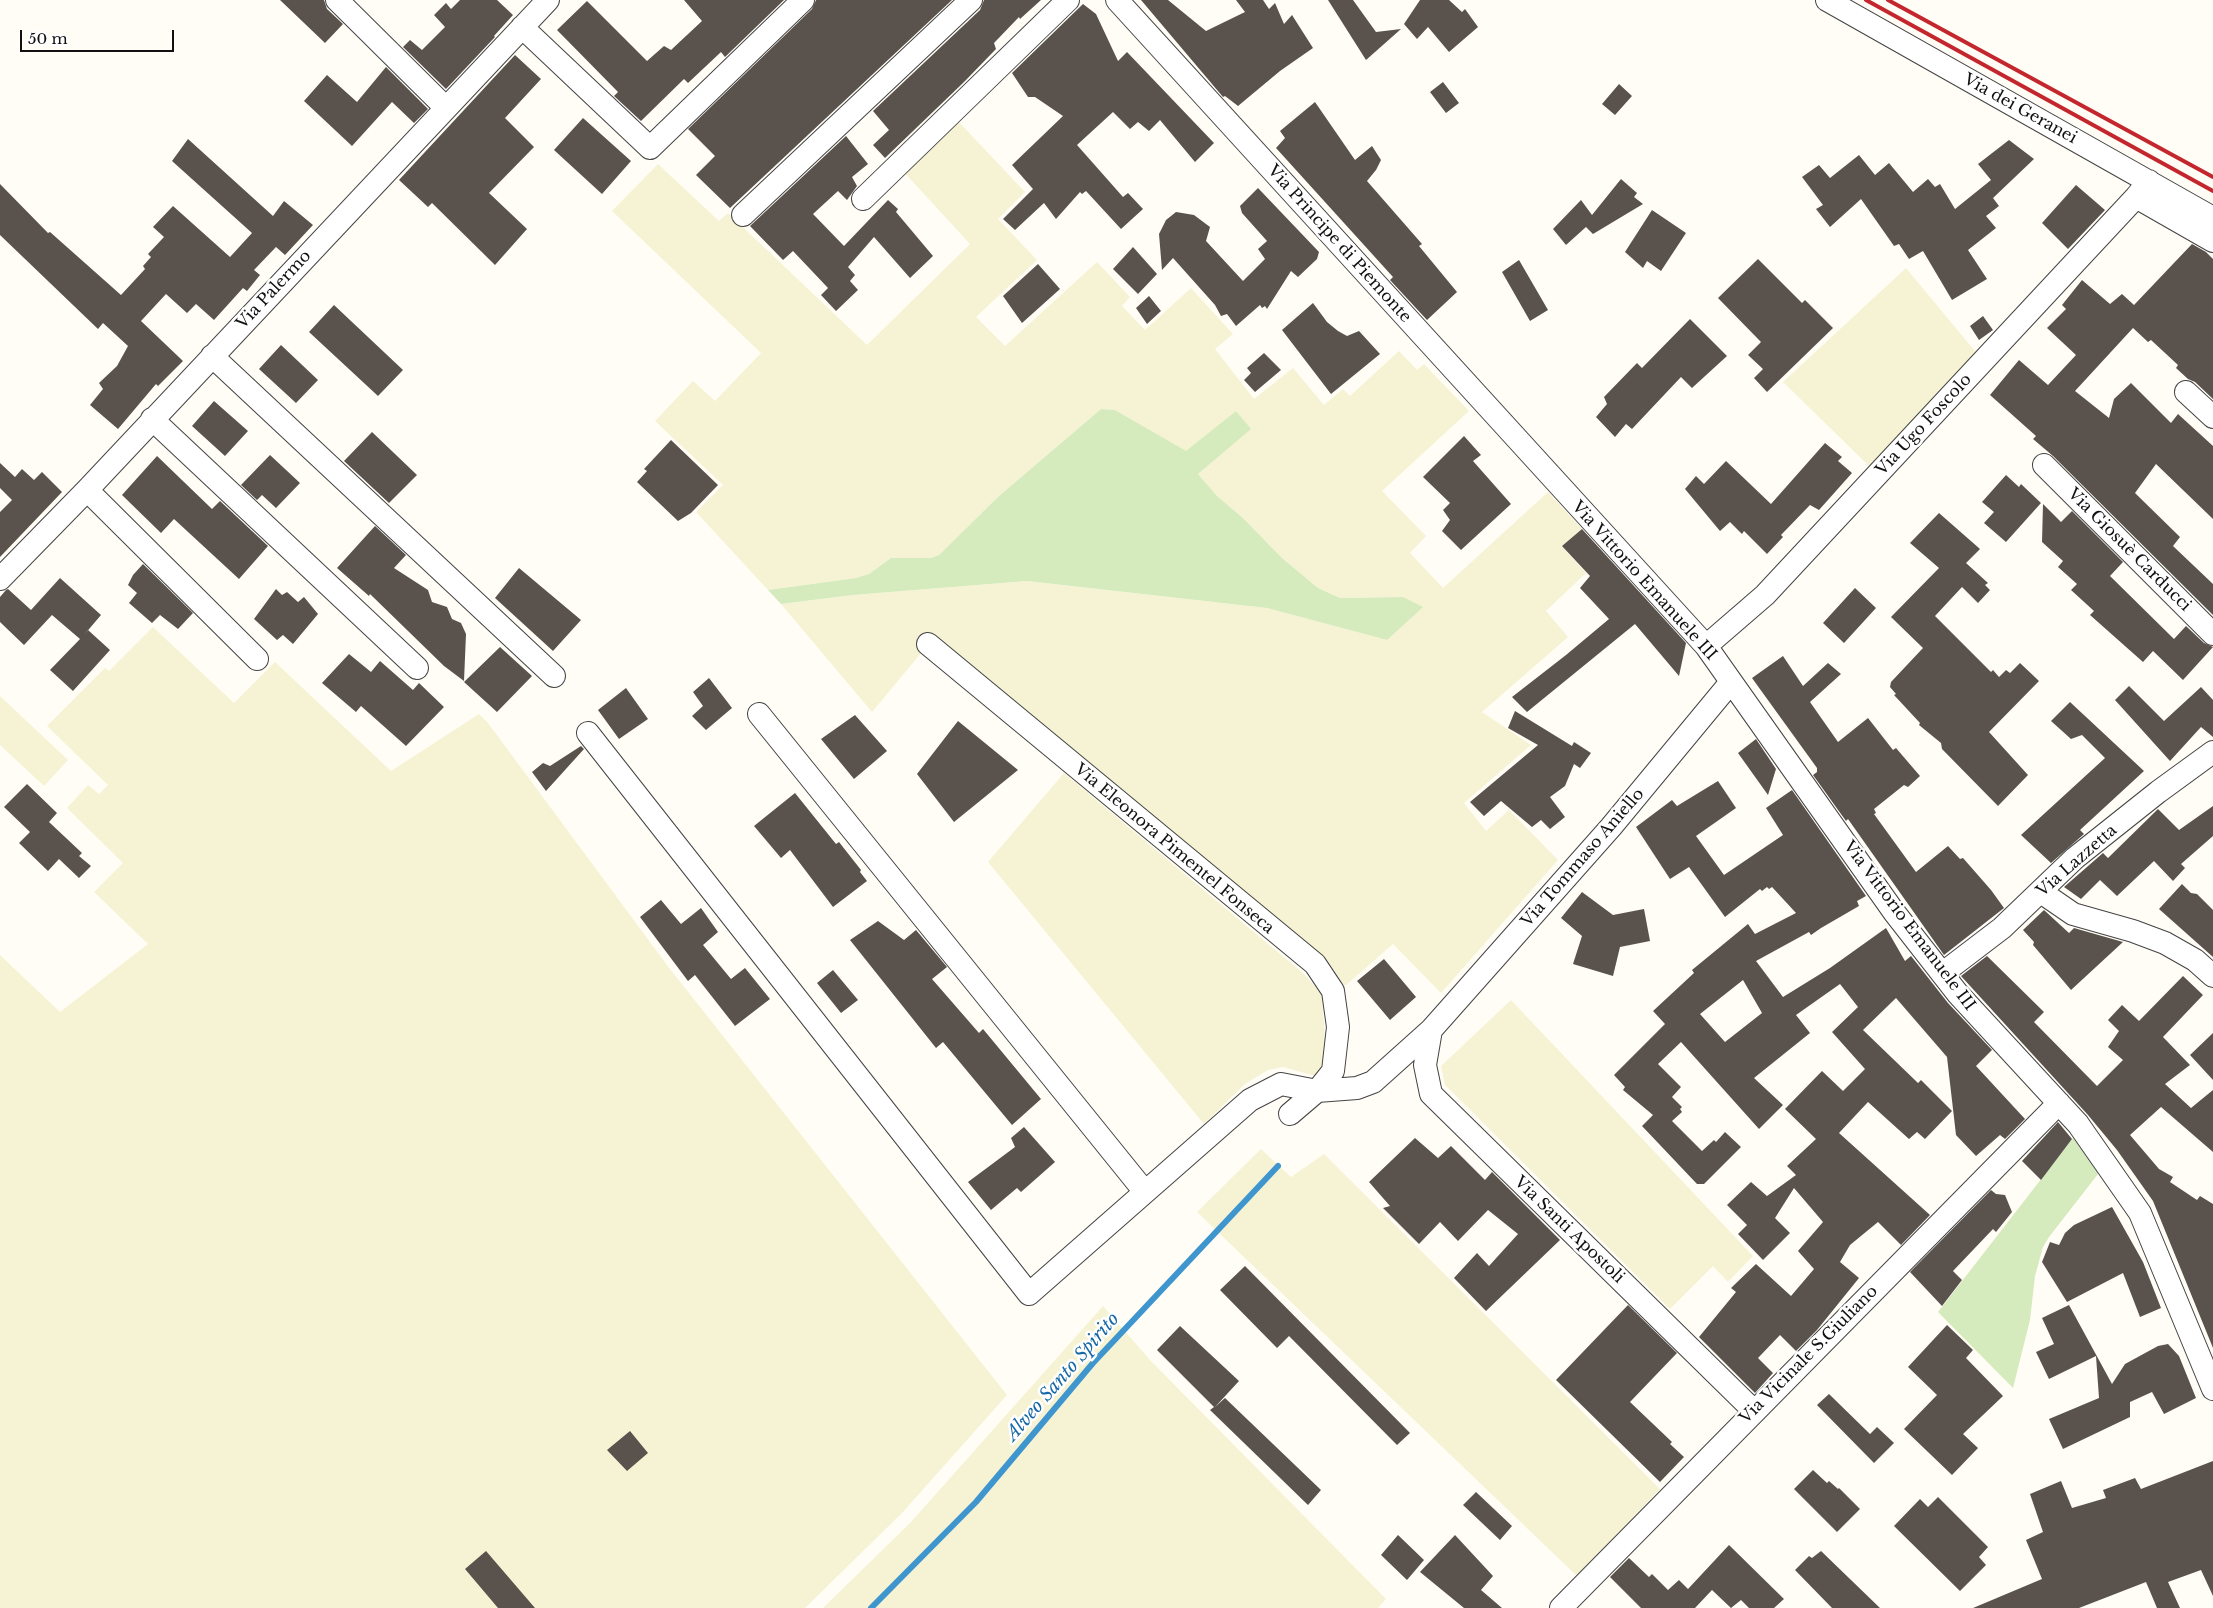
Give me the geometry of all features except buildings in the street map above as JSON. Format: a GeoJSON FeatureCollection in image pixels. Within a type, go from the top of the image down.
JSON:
{"type":"FeatureCollection","features":[{"type":"Feature","properties":{"kind":"street"},"geometry":{"type":"LineString","coordinates":[[337,0],[446,108]]}},
{"type":"Feature","properties":{"kind":"street","name":"Via Palermo"},"geometry":{"type":"LineString","coordinates":[[0,579],[87,490],[548,0]]}},
{"type":"Feature","properties":{"kind":"street"},"geometry":{"type":"LineString","coordinates":[[522,27],[650,148],[803,0]]}},
{"type":"Feature","properties":{"kind":"street"},"geometry":{"type":"LineString","coordinates":[[743,215],[971,0]]}},
{"type":"Feature","properties":{"kind":"street"},"geometry":{"type":"LineString","coordinates":[[863,199],[1068,0]]}},
{"type":"Feature","properties":{"kind":"street","name":"Via Principe di Piemonte"},"geometry":{"type":"LineString","coordinates":[[1117,0],[1562,488]]}},
{"type":"Feature","properties":{"kind":"street","name":"Via dei Geranei"},"geometry":{"type":"LineString","coordinates":[[1828,0],[2142,189],[2213,218]]}},
{"type":"Feature","properties":{"kind":"street"},"geometry":{"type":"LineString","coordinates":[[2142,189],[2213,241]]}},
{"type":"Feature","properties":{"kind":"street","name":"Via Ugo Foscolo"},"geometry":{"type":"LineString","coordinates":[[1706,646],[1765,595],[2142,189]]}},
{"type":"Feature","properties":{"kind":"street"},"geometry":{"type":"LineString","coordinates":[[212,356],[554,676]]}},
{"type":"Feature","properties":{"kind":"street"},"geometry":{"type":"LineString","coordinates":[[2186,392],[2213,417]]}},
{"type":"Feature","properties":{"kind":"street"},"geometry":{"type":"LineString","coordinates":[[152,419],[417,668]]}},
{"type":"Feature","properties":{"kind":"street","name":"Via Giosuè Carducci"},"geometry":{"type":"LineString","coordinates":[[2044,465],[2213,634]]}},
{"type":"Feature","properties":{"kind":"street","name":"Via Vittorio Emanuele III"},"geometry":{"type":"LineString","coordinates":[[1562,488],[1706,646],[1894,912],[1958,994],[2078,1124],[2140,1213],[2213,1389]]}},
{"type":"Feature","properties":{"kind":"street"},"geometry":{"type":"LineString","coordinates":[[87,490],[257,659]]}},
{"type":"Feature","properties":{"kind":"street","name":"Via Eleonora Pimentel Fonseca"},"geometry":{"type":"LineString","coordinates":[[928,644],[1315,964],[1333,991],[1338,1027],[1333,1071],[1317,1091],[1290,1114]]}},
{"type":"Feature","properties":{"kind":"street","name":"Via Tommaso Aniello"},"geometry":{"type":"LineString","coordinates":[[588,733],[1029,1294],[1250,1100],[1280,1084],[1317,1091],[1357,1088],[1374,1082],[1431,1030],[1611,827],[1731,682]]}},
{"type":"Feature","properties":{"kind":"street"},"geometry":{"type":"LineString","coordinates":[[759,714],[1145,1192]]}},
{"type":"Feature","properties":{"kind":"street","name":"Via Lazzetta"},"geometry":{"type":"LineString","coordinates":[[1943,973],[2002,928],[2075,858],[2158,792],[2213,752]]}},
{"type":"Feature","properties":{"kind":"street"},"geometry":{"type":"LineString","coordinates":[[2041,892],[2073,914],[2133,930],[2165,943],[2195,960],[2213,976]]}},
{"type":"Feature","properties":{"kind":"street","name":"Via Santi Apostoli"},"geometry":{"type":"LineString","coordinates":[[1431,1030],[1425,1065],[1431,1094],[1754,1411]]}},
{"type":"Feature","properties":{"kind":"street","name":"Via Vicinale S.Giuliano"},"geometry":{"type":"LineString","coordinates":[[1561,1608],[2059,1103]]}},
{"type":"Feature","properties":{"kind":"shaded area"},"geometry":{"type":"Polygon","coordinates":[[[957,120],[1025,192],[998,219],[1037,260],[976,317],[1005,346],[1097,262],[1130,297],[1122,306],[1145,330],[1191,288],[1233,334],[1215,349],[1254,399],[1293,368],[1324,405],[1343,389],[1350,396],[1399,351],[1417,370],[1424,364],[1469,411],[1382,491],[1426,536],[1410,553],[1443,588],[1548,492],[1582,529],[1562,546],[1586,573],[1546,611],[1568,637],[1482,712],[1531,745],[1464,803],[1486,831],[1509,810],[1558,860],[1441,993],[1393,944],[1345,986],[1305,944],[932,640],[872,712],[781,604],[853,595],[1027,581],[1267,608],[1387,640],[1403,597],[1340,598],[1318,588],[1282,558],[1243,518],[1217,496],[1198,474],[1250,429],[1236,411],[1186,452],[1115,410],[1101,409],[999,496],[939,555],[931,558],[891,558],[869,574],[856,578],[768,590],[696,512],[723,485],[655,421],[693,381],[715,401],[761,353],[612,211],[658,164],[719,221],[728,213],[867,345],[970,244],[902,170],[957,120]]]}},
{"type":"Feature","properties":{"kind":"shaded area"},"geometry":{"type":"Polygon","coordinates":[[[1906,268],[1979,356],[1869,466],[1783,382],[1906,268]]]}},
{"type":"Feature","properties":{"kind":"shaded area"},"geometry":{"type":"Polygon","coordinates":[[[153,627],[234,703],[275,662],[391,771],[479,714],[488,723],[670,969],[1007,1395],[902,1513],[805,1608],[0,1608],[0,955],[60,1012],[148,944],[94,892],[123,863],[67,808],[88,785],[99,794],[108,785],[47,726],[105,668],[109,671],[153,627]]]}},
{"type":"Feature","properties":{"kind":"shaded area"},"geometry":{"type":"Polygon","coordinates":[[[0,696],[68,760],[44,786],[0,745],[0,696]]]}},
{"type":"Feature","properties":{"kind":"shaded area"},"geometry":{"type":"Polygon","coordinates":[[[1064,773],[1304,974],[1322,994],[1325,1040],[1324,1072],[1319,1077],[1283,1067],[1268,1070],[1245,1084],[1204,1124],[988,862],[1064,773]]]}},
{"type":"Feature","properties":{"kind":"shaded area"},"geometry":{"type":"Polygon","coordinates":[[[1511,1000],[1753,1256],[1728,1282],[1713,1266],[1670,1309],[1445,1085],[1441,1066],[1511,1000]]]}},
{"type":"Feature","properties":{"kind":"shaded area"},"geometry":{"type":"Polygon","coordinates":[[[1261,1149],[1291,1177],[1324,1154],[1660,1489],[1577,1576],[1197,1212],[1261,1149]]]}},
{"type":"Feature","properties":{"kind":"shaded area"},"geometry":{"type":"Polygon","coordinates":[[[1103,1306],[1150,1360],[1386,1599],[1378,1608],[823,1608],[911,1522],[1103,1306]]]}},
{"type":"Feature","properties":{"kind":"green space"},"geometry":{"type":"Polygon","coordinates":[[[1101,409],[1115,410],[1186,451],[1236,411],[1251,429],[1198,474],[1217,496],[1243,518],[1282,558],[1318,588],[1340,598],[1403,597],[1423,607],[1387,640],[1267,608],[1027,581],[853,595],[781,604],[768,590],[856,578],[869,574],[891,558],[931,558],[939,555],[999,496],[1101,409]]]}},
{"type":"Feature","properties":{"kind":"green space"},"geometry":{"type":"Polygon","coordinates":[[[2073,1138],[2096,1166],[2098,1174],[2043,1247],[2035,1276],[2030,1320],[2013,1388],[1938,1312],[2073,1138]]]}},
{"type":"Feature","properties":{"kind":"waterway","name":"Alveo Santo Spirito"},"geometry":{"type":"LineString","coordinates":[[871,1608],[976,1502],[1093,1363],[1278,1166]]}},
{"type":"Feature","properties":{"kind":"railway"},"geometry":{"type":"LineString","coordinates":[[1866,0],[2213,191]]}},
{"type":"Feature","properties":{"kind":"railway"},"geometry":{"type":"LineString","coordinates":[[1888,0],[2213,177]]}}]}
